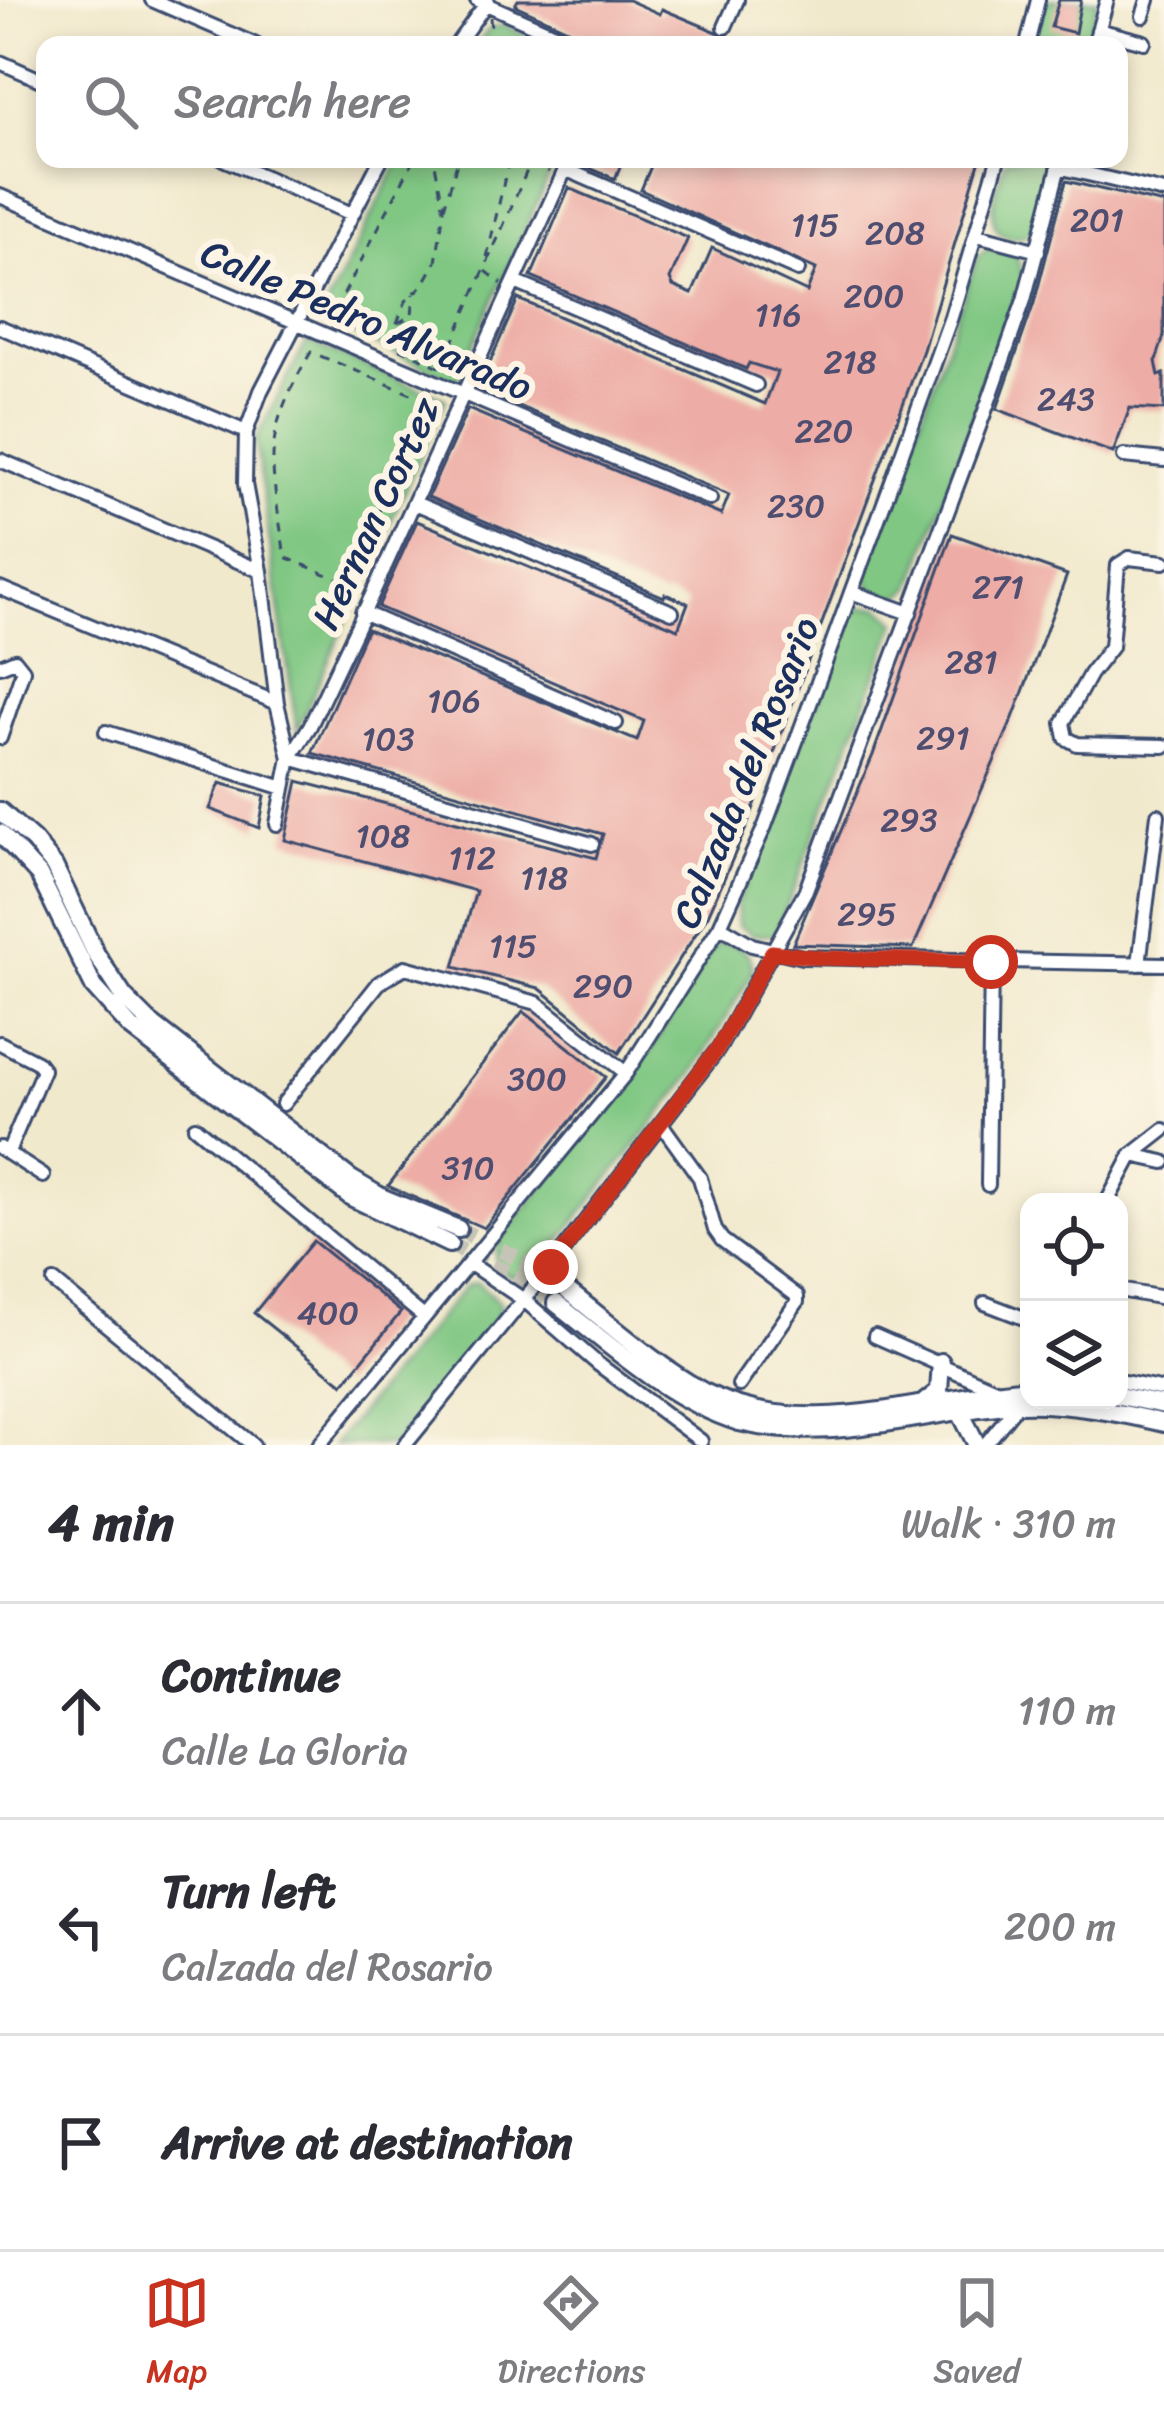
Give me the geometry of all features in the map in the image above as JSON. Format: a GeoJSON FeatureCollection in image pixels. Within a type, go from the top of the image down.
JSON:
{"type":"FeatureCollection","features":[{"type":"Feature","properties":{"kind":"main road"},"geometry":{"type":"LineString","coordinates":[[0,812],[54,866],[109,977],[148,1021],[351,1179],[453,1237],[351,1197],[131,1028],[94,987],[39,875],[0,832]]}},
{"type":"Feature","properties":{"kind":"main road"},"geometry":{"type":"LineString","coordinates":[[1020,1390],[831,1418],[784,1416],[735,1405],[683,1379],[562,1297],[679,1393],[742,1423],[783,1430],[865,1431],[961,1414],[1020,1391]]}},
{"type":"Feature","properties":{"kind":"main road"},"geometry":{"type":"LineString","coordinates":[[920,1406],[939,1390],[941,1362]]}},
{"type":"Feature","properties":{"kind":"main road"},"geometry":{"type":"LineString","coordinates":[[1128,1398],[1164,1405]]}},
{"type":"Feature","properties":{"kind":"main road"},"geometry":{"type":"LineString","coordinates":[[1074,1409],[1164,1423]]}},
{"type":"Feature","properties":{"kind":"main road"},"geometry":{"type":"LineString","coordinates":[[961,1414],[981,1445]]}},
{"type":"Feature","properties":{"kind":"street"},"geometry":{"type":"LineString","coordinates":[[152,0],[235,36]]}},
{"type":"Feature","properties":{"kind":"street"},"geometry":{"type":"LineString","coordinates":[[725,28],[736,0]]}},
{"type":"Feature","properties":{"kind":"street"},"geometry":{"type":"LineString","coordinates":[[1029,36],[1038,0]]}},
{"type":"Feature","properties":{"kind":"street"},"geometry":{"type":"LineString","coordinates":[[1096,36],[1107,0]]}},
{"type":"Feature","properties":{"kind":"street"},"geometry":{"type":"LineString","coordinates":[[1143,16],[1148,0]]}},
{"type":"Feature","properties":{"kind":"street"},"geometry":{"type":"LineString","coordinates":[[462,36],[484,1],[560,36]]}},
{"type":"Feature","properties":{"kind":"street"},"geometry":{"type":"LineString","coordinates":[[1098,30],[1121,36]]}},
{"type":"Feature","properties":{"kind":"street"},"geometry":{"type":"LineString","coordinates":[[1128,38],[1144,42]]}},
{"type":"Feature","properties":{"kind":"street"},"geometry":{"type":"LineString","coordinates":[[0,62],[36,78]]}},
{"type":"Feature","properties":{"kind":"street"},"geometry":{"type":"LineString","coordinates":[[244,168],[352,214]]}},
{"type":"Feature","properties":{"kind":"street"},"geometry":{"type":"LineString","coordinates":[[277,824],[290,758],[277,704],[245,484],[246,433],[261,391],[376,168]]}},
{"type":"Feature","properties":{"kind":"street","name":"Calzada del Rosario"},"geometry":{"type":"LineString","coordinates":[[320,1445],[626,1072],[720,926],[764,826],[851,592],[977,235],[996,168]]}},
{"type":"Feature","properties":{"kind":"street"},"geometry":{"type":"LineString","coordinates":[[405,1445],[662,1125],[718,1048],[806,890],[988,403],[1038,251],[1059,168]]}},
{"type":"Feature","properties":{"kind":"street"},"geometry":{"type":"LineString","coordinates":[[1081,168],[1163,188]]}},
{"type":"Feature","properties":{"kind":"street"},"geometry":{"type":"LineString","coordinates":[[565,170],[798,270]]}},
{"type":"Feature","properties":{"kind":"street","name":"Hernan Cortez"},"geometry":{"type":"LineString","coordinates":[[290,758],[372,595],[565,170]]}},
{"type":"Feature","properties":{"kind":"street","name":"Calle Pedro Alvarado"},"geometry":{"type":"LineString","coordinates":[[0,196],[710,499]]}},
{"type":"Feature","properties":{"kind":"street"},"geometry":{"type":"LineString","coordinates":[[977,235],[1038,251]]}},
{"type":"Feature","properties":{"kind":"street"},"geometry":{"type":"LineString","coordinates":[[513,286],[756,385]]}},
{"type":"Feature","properties":{"kind":"street"},"geometry":{"type":"LineString","coordinates":[[0,327],[246,433]]}},
{"type":"Feature","properties":{"kind":"street"},"geometry":{"type":"LineString","coordinates":[[1124,456],[1164,460]]}},
{"type":"Feature","properties":{"kind":"street"},"geometry":{"type":"LineString","coordinates":[[0,460],[261,571]]}},
{"type":"Feature","properties":{"kind":"street"},"geometry":{"type":"LineString","coordinates":[[415,503],[672,613]]}},
{"type":"Feature","properties":{"kind":"street"},"geometry":{"type":"LineString","coordinates":[[1164,562],[1121,561],[1115,572],[1111,647],[1064,715],[1063,732],[1077,744],[1164,746]]}},
{"type":"Feature","properties":{"kind":"street"},"geometry":{"type":"LineString","coordinates":[[0,588],[277,704]]}},
{"type":"Feature","properties":{"kind":"street"},"geometry":{"type":"LineString","coordinates":[[851,592],[910,614]]}},
{"type":"Feature","properties":{"kind":"street"},"geometry":{"type":"LineString","coordinates":[[362,612],[616,723]]}},
{"type":"Feature","properties":{"kind":"street"},"geometry":{"type":"LineString","coordinates":[[0,665],[15,660],[23,670],[0,738]]}},
{"type":"Feature","properties":{"kind":"street"},"geometry":{"type":"LineString","coordinates":[[106,731],[284,788]]}},
{"type":"Feature","properties":{"kind":"street"},"geometry":{"type":"LineString","coordinates":[[290,758],[592,844]]}},
{"type":"Feature","properties":{"kind":"street"},"geometry":{"type":"LineString","coordinates":[[1138,964],[1158,815]]}},
{"type":"Feature","properties":{"kind":"street"},"geometry":{"type":"LineString","coordinates":[[720,926],[772,952],[822,958],[1164,964]]}},
{"type":"Feature","properties":{"kind":"street"},"geometry":{"type":"LineString","coordinates":[[988,1185],[991,962]]}},
{"type":"Feature","properties":{"kind":"street"},"geometry":{"type":"LineString","coordinates":[[283,1104],[379,983],[405,967],[537,1003],[626,1072]]}},
{"type":"Feature","properties":{"kind":"street"},"geometry":{"type":"LineString","coordinates":[[0,1043],[43,1070],[4,1150],[43,1176]]}},
{"type":"Feature","properties":{"kind":"street"},"geometry":{"type":"LineString","coordinates":[[662,1125],[692,1161],[722,1240],[797,1299],[740,1385]]}},
{"type":"Feature","properties":{"kind":"street"},"geometry":{"type":"LineString","coordinates":[[195,1127],[424,1317]]}},
{"type":"Feature","properties":{"kind":"street"},"geometry":{"type":"LineString","coordinates":[[1112,1193],[1132,1155],[1164,1130]]}},
{"type":"Feature","properties":{"kind":"street"},"geometry":{"type":"LineString","coordinates":[[1132,1155],[1164,1162]]}},
{"type":"Feature","properties":{"kind":"street"},"geometry":{"type":"LineString","coordinates":[[469,1263],[524,1300],[598,1364],[701,1441]]}},
{"type":"Feature","properties":{"kind":"street"},"geometry":{"type":"LineString","coordinates":[[54,1282],[253,1445]]}},
{"type":"Feature","properties":{"kind":"street"},"geometry":{"type":"LineString","coordinates":[[1128,1292],[1164,1298]]}},
{"type":"Feature","properties":{"kind":"street"},"geometry":{"type":"LineString","coordinates":[[985,1303],[1020,1317]]}},
{"type":"Feature","properties":{"kind":"street"},"geometry":{"type":"LineString","coordinates":[[875,1336],[1000,1392]]}},
{"type":"Feature","properties":{"kind":"street"},"geometry":{"type":"LineString","coordinates":[[1128,1384],[1164,1390]]}},
{"type":"Feature","properties":{"kind":"street"},"geometry":{"type":"LineString","coordinates":[[981,1445],[1020,1395]]}},
{"type":"Feature","properties":{"kind":"path"},"geometry":{"type":"LineString","coordinates":[[484,1],[490,36]]}},
{"type":"Feature","properties":{"kind":"path"},"geometry":{"type":"LineString","coordinates":[[409,168],[332,317],[442,368],[529,168]]}},
{"type":"Feature","properties":{"kind":"path"},"geometry":{"type":"LineString","coordinates":[[436,168],[444,210]]}},
{"type":"Feature","properties":{"kind":"path"},"geometry":{"type":"LineString","coordinates":[[389,342],[406,302],[436,262],[456,168]]}},
{"type":"Feature","properties":{"kind":"path"},"geometry":{"type":"LineString","coordinates":[[484,269],[507,168]]}},
{"type":"Feature","properties":{"kind":"path"},"geometry":{"type":"LineString","coordinates":[[484,269],[513,286]]}},
{"type":"Feature","properties":{"kind":"path"},"geometry":{"type":"LineString","coordinates":[[396,324],[412,315],[414,294]]}},
{"type":"Feature","properties":{"kind":"path"},"geometry":{"type":"LineString","coordinates":[[372,595],[284,557],[270,454],[273,430],[311,352],[428,401]]}},
{"type":"Feature","properties":{"kind":"path"},"geometry":{"type":"LineString","coordinates":[[347,583],[431,393]]}},
{"type":"Feature","properties":{"kind":"green space"},"geometry":{"type":"Polygon","coordinates":[[[1045,0],[1098,0],[1088,36],[1035,36],[1045,0]]]}},
{"type":"Feature","properties":{"kind":"green space"},"geometry":{"type":"Polygon","coordinates":[[[502,25],[528,36],[483,36],[502,25]]]}},
{"type":"Feature","properties":{"kind":"green space"},"geometry":{"type":"Polygon","coordinates":[[[396,168],[553,168],[457,381],[320,319],[396,168]]]}},
{"type":"Feature","properties":{"kind":"green space"},"geometry":{"type":"Polygon","coordinates":[[[1002,168],[1054,168],[1041,218],[1026,235],[1011,237],[995,226],[1002,168]]]}},
{"type":"Feature","properties":{"kind":"green space"},"geometry":{"type":"Polygon","coordinates":[[[988,248],[1015,252],[1024,277],[912,587],[898,596],[884,597],[873,589],[866,574],[977,258],[988,248]]]}},
{"type":"Feature","properties":{"kind":"green space"},"geometry":{"type":"Polygon","coordinates":[[[307,341],[446,399],[297,731],[255,440],[307,341]]]}},
{"type":"Feature","properties":{"kind":"green space"},"geometry":{"type":"Polygon","coordinates":[[[860,607],[880,607],[897,622],[779,927],[774,934],[753,935],[738,925],[737,903],[852,613],[860,607]]]}},
{"type":"Feature","properties":{"kind":"green space"},"geometry":{"type":"Polygon","coordinates":[[[721,943],[744,950],[753,972],[692,1075],[531,1277],[509,1276],[496,1259],[501,1239],[654,1045],[713,947],[721,943]]]}},
{"type":"Feature","properties":{"kind":"green space"},"geometry":{"type":"Polygon","coordinates":[[[477,1282],[500,1303],[498,1315],[394,1445],[333,1445],[466,1285],[477,1282]]]}},
{"type":"Feature","properties":{"kind":"building"},"geometry":{"type":"Polygon","coordinates":[[[518,0],[628,0],[726,36],[583,36],[515,5],[518,0]]]}},
{"type":"Feature","properties":{"kind":"building"},"geometry":{"type":"Polygon","coordinates":[[[1059,0],[1081,0],[1075,33],[1051,27],[1059,0]]]}},
{"type":"Feature","properties":{"kind":"building"},"geometry":{"type":"Polygon","coordinates":[[[589,168],[619,168],[615,179],[589,168]]]}},
{"type":"Feature","properties":{"kind":"building"},"geometry":{"type":"Polygon","coordinates":[[[650,168],[977,168],[923,350],[747,826],[708,915],[619,1053],[539,988],[454,967],[476,891],[285,840],[298,781],[596,858],[603,834],[312,753],[367,629],[637,741],[644,721],[378,607],[417,521],[678,629],[688,603],[428,497],[468,409],[721,515],[729,495],[478,389],[518,299],[765,404],[777,372],[749,363],[746,369],[531,277],[569,188],[688,238],[670,279],[673,286],[692,294],[712,248],[807,292],[816,269],[641,190],[650,168]]]}},
{"type":"Feature","properties":{"kind":"building"},"geometry":{"type":"Polygon","coordinates":[[[1066,181],[1164,204],[1164,336],[1156,361],[1159,376],[1164,374],[1164,410],[1130,408],[1113,453],[997,409],[1034,303],[1066,181]]]}},
{"type":"Feature","properties":{"kind":"building"},"geometry":{"type":"Polygon","coordinates":[[[952,534],[1067,575],[1013,718],[913,948],[793,944],[873,755],[952,534]]]}},
{"type":"Feature","properties":{"kind":"building"},"geometry":{"type":"Polygon","coordinates":[[[220,783],[265,796],[259,828],[210,809],[220,783]]]}},
{"type":"Feature","properties":{"kind":"building"},"geometry":{"type":"Polygon","coordinates":[[[523,1011],[606,1077],[484,1228],[388,1186],[523,1011]]]}},
{"type":"Feature","properties":{"kind":"building"},"geometry":{"type":"Polygon","coordinates":[[[313,1241],[401,1312],[343,1384],[254,1313],[313,1241]]]}},
{"type":"Feature","properties":{"kind":"tunnel"},"geometry":{"type":"LineString","coordinates":[[458,1229],[568,1291]]}},
{"type":"Feature","properties":{"kind":"tunnel"},"geometry":{"type":"LineString","coordinates":[[449,1244],[529,1284],[556,1303]]}},
{"type":"Feature","properties":{"kind":"route"},"geometry":{"type":"LineString","coordinates":[[551,1267],[718,1048],[772,952],[822,958],[991,962]]}}]}
